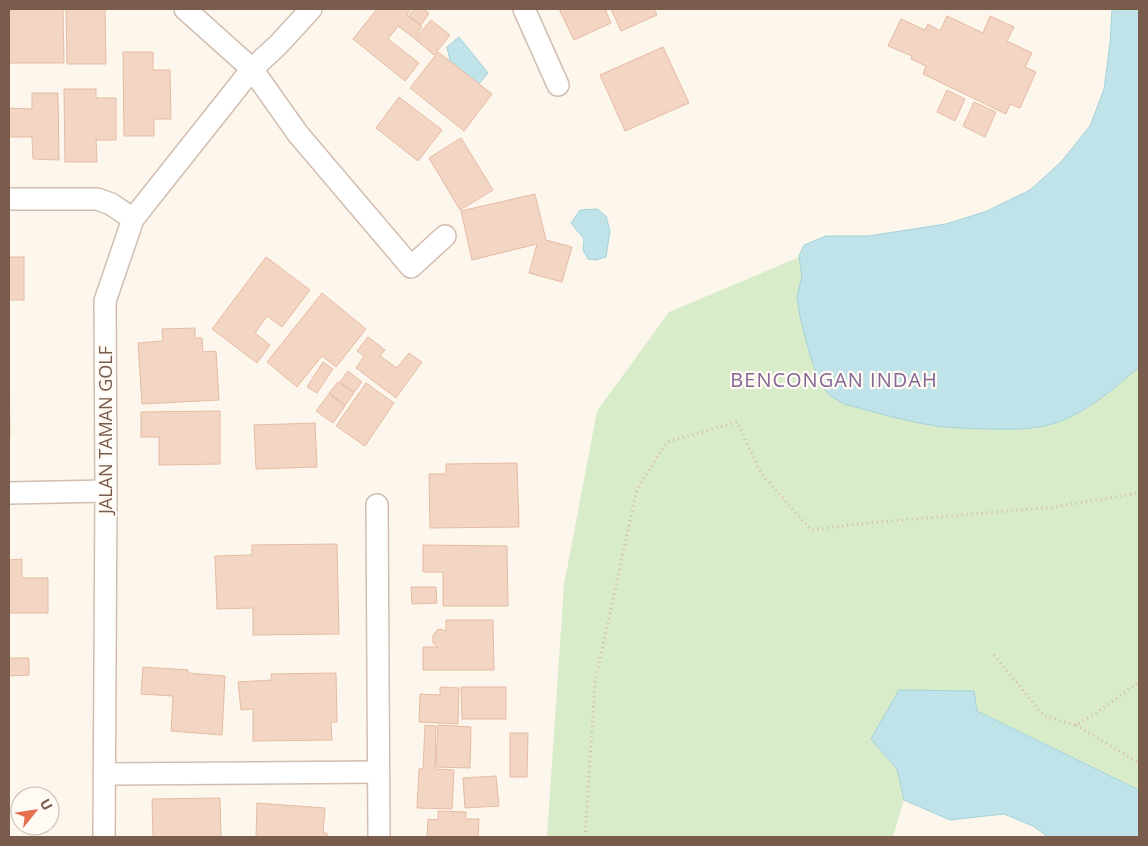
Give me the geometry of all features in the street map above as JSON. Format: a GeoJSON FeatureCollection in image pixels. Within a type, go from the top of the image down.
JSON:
{"type":"FeatureCollection","features":[{"type":"Feature","properties":{"kind":"street"},"geometry":{"type":"LineString","coordinates":[[185,9],[252,69],[298,134],[411,267],[445,236]]}},
{"type":"Feature","properties":{"kind":"street","name":"JALAN TAMAN GOLF"},"geometry":{"type":"LineString","coordinates":[[104,837],[105,301],[133,219],[252,69],[278,45],[311,9]]}},
{"type":"Feature","properties":{"kind":"street"},"geometry":{"type":"LineString","coordinates":[[524,9],[558,85]]}},
{"type":"Feature","properties":{"kind":"street"},"geometry":{"type":"LineString","coordinates":[[9,199],[97,199],[111,204],[133,219]]}},
{"type":"Feature","properties":{"kind":"street"},"geometry":{"type":"LineString","coordinates":[[9,493],[106,491]]}},
{"type":"Feature","properties":{"kind":"street"},"geometry":{"type":"LineString","coordinates":[[377,505],[378,837]]}},
{"type":"Feature","properties":{"kind":"street"},"geometry":{"type":"LineString","coordinates":[[105,774],[378,772]]}},
{"type":"Feature","properties":{"kind":"path"},"geometry":{"type":"LineString","coordinates":[[585,837],[595,682],[637,489],[667,442],[736,422],[761,472],[811,530],[867,523],[1055,507],[1139,492]]}},
{"type":"Feature","properties":{"kind":"path"},"geometry":{"type":"LineString","coordinates":[[994,655],[1044,716],[1076,725],[1139,763]]}},
{"type":"Feature","properties":{"kind":"path"},"geometry":{"type":"LineString","coordinates":[[1076,725],[1139,682]]}},
{"type":"Feature","properties":{"kind":"green space"},"geometry":{"type":"Polygon","coordinates":[[[1139,16],[1139,790],[977,711],[871,739],[897,769],[904,800],[893,837],[547,837],[564,585],[597,411],[669,312],[835,242],[970,229],[1070,172],[1139,16]]]}},
{"type":"Feature","properties":{"kind":"water"},"geometry":{"type":"Polygon","coordinates":[[[1112,9],[1139,9],[1139,367],[1087,408],[1059,422],[1032,428],[979,429],[936,426],[844,404],[829,395],[819,381],[800,317],[797,297],[802,276],[799,256],[804,245],[826,236],[868,236],[946,224],[987,211],[1030,190],[1061,162],[1090,126],[1104,89],[1112,9]]]}},
{"type":"Feature","properties":{"kind":"water"},"geometry":{"type":"Polygon","coordinates":[[[459,37],[488,73],[479,84],[466,83],[452,70],[447,47],[459,37]]]}},
{"type":"Feature","properties":{"kind":"water"},"geometry":{"type":"Polygon","coordinates":[[[597,209],[606,216],[610,231],[606,257],[596,260],[588,259],[583,250],[584,239],[571,223],[580,210],[597,209]]]}},
{"type":"Feature","properties":{"kind":"water"},"geometry":{"type":"Polygon","coordinates":[[[899,690],[974,691],[977,711],[1139,790],[1139,837],[1048,837],[1033,826],[1004,814],[950,820],[904,800],[897,769],[871,739],[899,690]]]}},
{"type":"Feature","properties":{"kind":"building"},"geometry":{"type":"Polygon","coordinates":[[[9,9],[63,9],[64,63],[9,63],[9,9]]]}},
{"type":"Feature","properties":{"kind":"building"},"geometry":{"type":"Polygon","coordinates":[[[66,9],[105,9],[106,64],[67,64],[66,9]]]}},
{"type":"Feature","properties":{"kind":"building"},"geometry":{"type":"Polygon","coordinates":[[[377,9],[411,9],[407,15],[422,27],[414,38],[398,26],[388,39],[419,63],[405,81],[353,39],[377,9]]]}},
{"type":"Feature","properties":{"kind":"building"},"geometry":{"type":"Polygon","coordinates":[[[414,9],[423,9],[429,13],[421,25],[409,16],[414,9]]]}},
{"type":"Feature","properties":{"kind":"building"},"geometry":{"type":"Polygon","coordinates":[[[559,9],[605,9],[611,23],[574,40],[559,9]]]}},
{"type":"Feature","properties":{"kind":"building"},"geometry":{"type":"Polygon","coordinates":[[[611,9],[654,9],[657,15],[621,31],[611,9]]]}},
{"type":"Feature","properties":{"kind":"building"},"geometry":{"type":"Polygon","coordinates":[[[947,16],[983,33],[990,16],[1014,27],[1007,41],[1032,53],[1025,67],[1036,72],[1020,108],[1010,104],[1006,114],[923,74],[926,66],[911,59],[912,56],[888,46],[901,19],[925,30],[928,24],[940,31],[947,16]]]}},
{"type":"Feature","properties":{"kind":"building"},"geometry":{"type":"Polygon","coordinates":[[[431,20],[450,35],[434,55],[415,39],[431,20]]]}},
{"type":"Feature","properties":{"kind":"building"},"geometry":{"type":"Polygon","coordinates":[[[663,47],[689,103],[625,131],[600,75],[663,47]]]}},
{"type":"Feature","properties":{"kind":"building"},"geometry":{"type":"Polygon","coordinates":[[[123,52],[153,52],[153,70],[170,70],[171,119],[154,119],[154,136],[124,136],[123,52]]]}},
{"type":"Feature","properties":{"kind":"building"},"geometry":{"type":"Polygon","coordinates":[[[438,52],[492,94],[464,131],[410,88],[438,52]]]}},
{"type":"Feature","properties":{"kind":"building"},"geometry":{"type":"Polygon","coordinates":[[[64,89],[96,89],[96,98],[116,98],[116,140],[96,140],[97,162],[65,162],[64,89]]]}},
{"type":"Feature","properties":{"kind":"building"},"geometry":{"type":"Polygon","coordinates":[[[947,90],[965,99],[955,121],[937,112],[947,90]]]}},
{"type":"Feature","properties":{"kind":"building"},"geometry":{"type":"Polygon","coordinates":[[[32,93],[58,93],[59,160],[33,159],[32,137],[9,137],[9,108],[32,109],[32,93]]]}},
{"type":"Feature","properties":{"kind":"building"},"geometry":{"type":"Polygon","coordinates":[[[399,97],[442,130],[418,161],[376,128],[399,97]]]}},
{"type":"Feature","properties":{"kind":"building"},"geometry":{"type":"Polygon","coordinates":[[[974,102],[996,112],[985,137],[963,126],[974,102]]]}},
{"type":"Feature","properties":{"kind":"building"},"geometry":{"type":"Polygon","coordinates":[[[461,138],[493,190],[460,210],[429,158],[461,138]]]}},
{"type":"Feature","properties":{"kind":"building"},"geometry":{"type":"Polygon","coordinates":[[[535,194],[546,240],[572,247],[562,282],[529,273],[537,244],[472,260],[461,211],[535,194]]]}},
{"type":"Feature","properties":{"kind":"building"},"geometry":{"type":"Polygon","coordinates":[[[9,257],[24,257],[24,300],[9,300],[9,257]]]}},
{"type":"Feature","properties":{"kind":"building"},"geometry":{"type":"Polygon","coordinates":[[[266,257],[310,290],[282,327],[267,316],[255,333],[270,345],[257,363],[212,329],[266,257]]]}},
{"type":"Feature","properties":{"kind":"building"},"geometry":{"type":"Polygon","coordinates":[[[322,293],[366,329],[336,367],[322,356],[297,387],[267,362],[322,293]]]}},
{"type":"Feature","properties":{"kind":"building"},"geometry":{"type":"Polygon","coordinates":[[[195,328],[195,338],[202,338],[203,352],[216,351],[219,400],[142,404],[138,343],[163,341],[162,329],[195,328]]]}},
{"type":"Feature","properties":{"kind":"building"},"geometry":{"type":"Polygon","coordinates":[[[368,337],[385,350],[380,356],[397,368],[409,353],[422,362],[396,398],[356,368],[364,356],[357,351],[368,337]]]}},
{"type":"Feature","properties":{"kind":"building"},"geometry":{"type":"Polygon","coordinates":[[[9,356],[10,438],[9,438],[9,356]]]}},
{"type":"Feature","properties":{"kind":"building"},"geometry":{"type":"Polygon","coordinates":[[[323,362],[333,369],[317,393],[307,387],[323,362]]]}},
{"type":"Feature","properties":{"kind":"building"},"geometry":{"type":"Polygon","coordinates":[[[348,371],[362,382],[354,392],[340,382],[348,371]]]}},
{"type":"Feature","properties":{"kind":"building"},"geometry":{"type":"Polygon","coordinates":[[[338,382],[354,393],[345,405],[329,393],[338,382]]]}},
{"type":"Feature","properties":{"kind":"building"},"geometry":{"type":"Polygon","coordinates":[[[366,383],[394,403],[365,446],[336,426],[366,383]]]}},
{"type":"Feature","properties":{"kind":"building"},"geometry":{"type":"Polygon","coordinates":[[[329,394],[345,406],[333,423],[316,411],[329,394]]]}},
{"type":"Feature","properties":{"kind":"building"},"geometry":{"type":"Polygon","coordinates":[[[220,411],[220,464],[159,465],[159,437],[141,437],[141,412],[220,411]]]}},
{"type":"Feature","properties":{"kind":"building"},"geometry":{"type":"Polygon","coordinates":[[[315,423],[317,467],[256,469],[254,425],[315,423]]]}},
{"type":"Feature","properties":{"kind":"building"},"geometry":{"type":"Polygon","coordinates":[[[517,463],[519,527],[430,528],[429,474],[446,474],[446,464],[517,463]]]}},
{"type":"Feature","properties":{"kind":"building"},"geometry":{"type":"Polygon","coordinates":[[[337,544],[339,634],[253,635],[253,608],[217,609],[215,556],[252,555],[252,545],[337,544]]]}},
{"type":"Feature","properties":{"kind":"building"},"geometry":{"type":"Polygon","coordinates":[[[423,545],[507,546],[508,606],[443,606],[443,572],[423,572],[423,545]]]}},
{"type":"Feature","properties":{"kind":"building"},"geometry":{"type":"Polygon","coordinates":[[[22,559],[22,578],[48,578],[48,613],[9,613],[9,560],[22,559]]]}},
{"type":"Feature","properties":{"kind":"building"},"geometry":{"type":"Polygon","coordinates":[[[411,587],[436,587],[437,603],[412,604],[411,587]]]}},
{"type":"Feature","properties":{"kind":"building"},"geometry":{"type":"Polygon","coordinates":[[[446,620],[493,620],[494,670],[423,670],[423,647],[438,647],[433,643],[433,636],[437,630],[446,631],[446,620]]]}},
{"type":"Feature","properties":{"kind":"building"},"geometry":{"type":"Polygon","coordinates":[[[9,658],[29,658],[29,675],[9,676],[9,658]]]}},
{"type":"Feature","properties":{"kind":"building"},"geometry":{"type":"Polygon","coordinates":[[[143,667],[188,670],[188,673],[225,676],[222,735],[171,731],[173,696],[141,694],[143,667]]]}},
{"type":"Feature","properties":{"kind":"building"},"geometry":{"type":"Polygon","coordinates":[[[336,673],[337,722],[331,722],[332,740],[253,741],[253,709],[241,710],[238,682],[272,680],[271,674],[336,673]]]}},
{"type":"Feature","properties":{"kind":"building"},"geometry":{"type":"Polygon","coordinates":[[[440,687],[459,688],[458,724],[419,722],[420,694],[440,695],[440,687]]]}},
{"type":"Feature","properties":{"kind":"building"},"geometry":{"type":"Polygon","coordinates":[[[461,687],[506,687],[506,719],[462,719],[461,687]]]}},
{"type":"Feature","properties":{"kind":"building"},"geometry":{"type":"Polygon","coordinates":[[[425,725],[436,726],[435,769],[454,770],[452,809],[417,808],[419,769],[423,769],[425,725]]]}},
{"type":"Feature","properties":{"kind":"building"},"geometry":{"type":"Polygon","coordinates":[[[438,725],[471,727],[470,768],[436,767],[438,725]]]}},
{"type":"Feature","properties":{"kind":"building"},"geometry":{"type":"Polygon","coordinates":[[[510,733],[528,733],[527,777],[510,777],[510,733]]]}},
{"type":"Feature","properties":{"kind":"building"},"geometry":{"type":"Polygon","coordinates":[[[496,776],[499,806],[465,808],[463,778],[496,776]]]}},
{"type":"Feature","properties":{"kind":"building"},"geometry":{"type":"Polygon","coordinates":[[[220,798],[221,837],[153,837],[152,799],[220,798]]]}},
{"type":"Feature","properties":{"kind":"building"},"geometry":{"type":"Polygon","coordinates":[[[257,803],[325,808],[323,833],[327,833],[327,837],[256,837],[257,803]]]}},
{"type":"Feature","properties":{"kind":"building"},"geometry":{"type":"Polygon","coordinates":[[[438,811],[466,812],[466,819],[479,819],[478,837],[427,837],[428,819],[438,820],[438,811]]]}},
{"type":"Feature","properties":{"kind":"district","name":"BENCONGAN INDAH"},"geometry":{"type":"Point","coordinates":[834,380]}}]}
